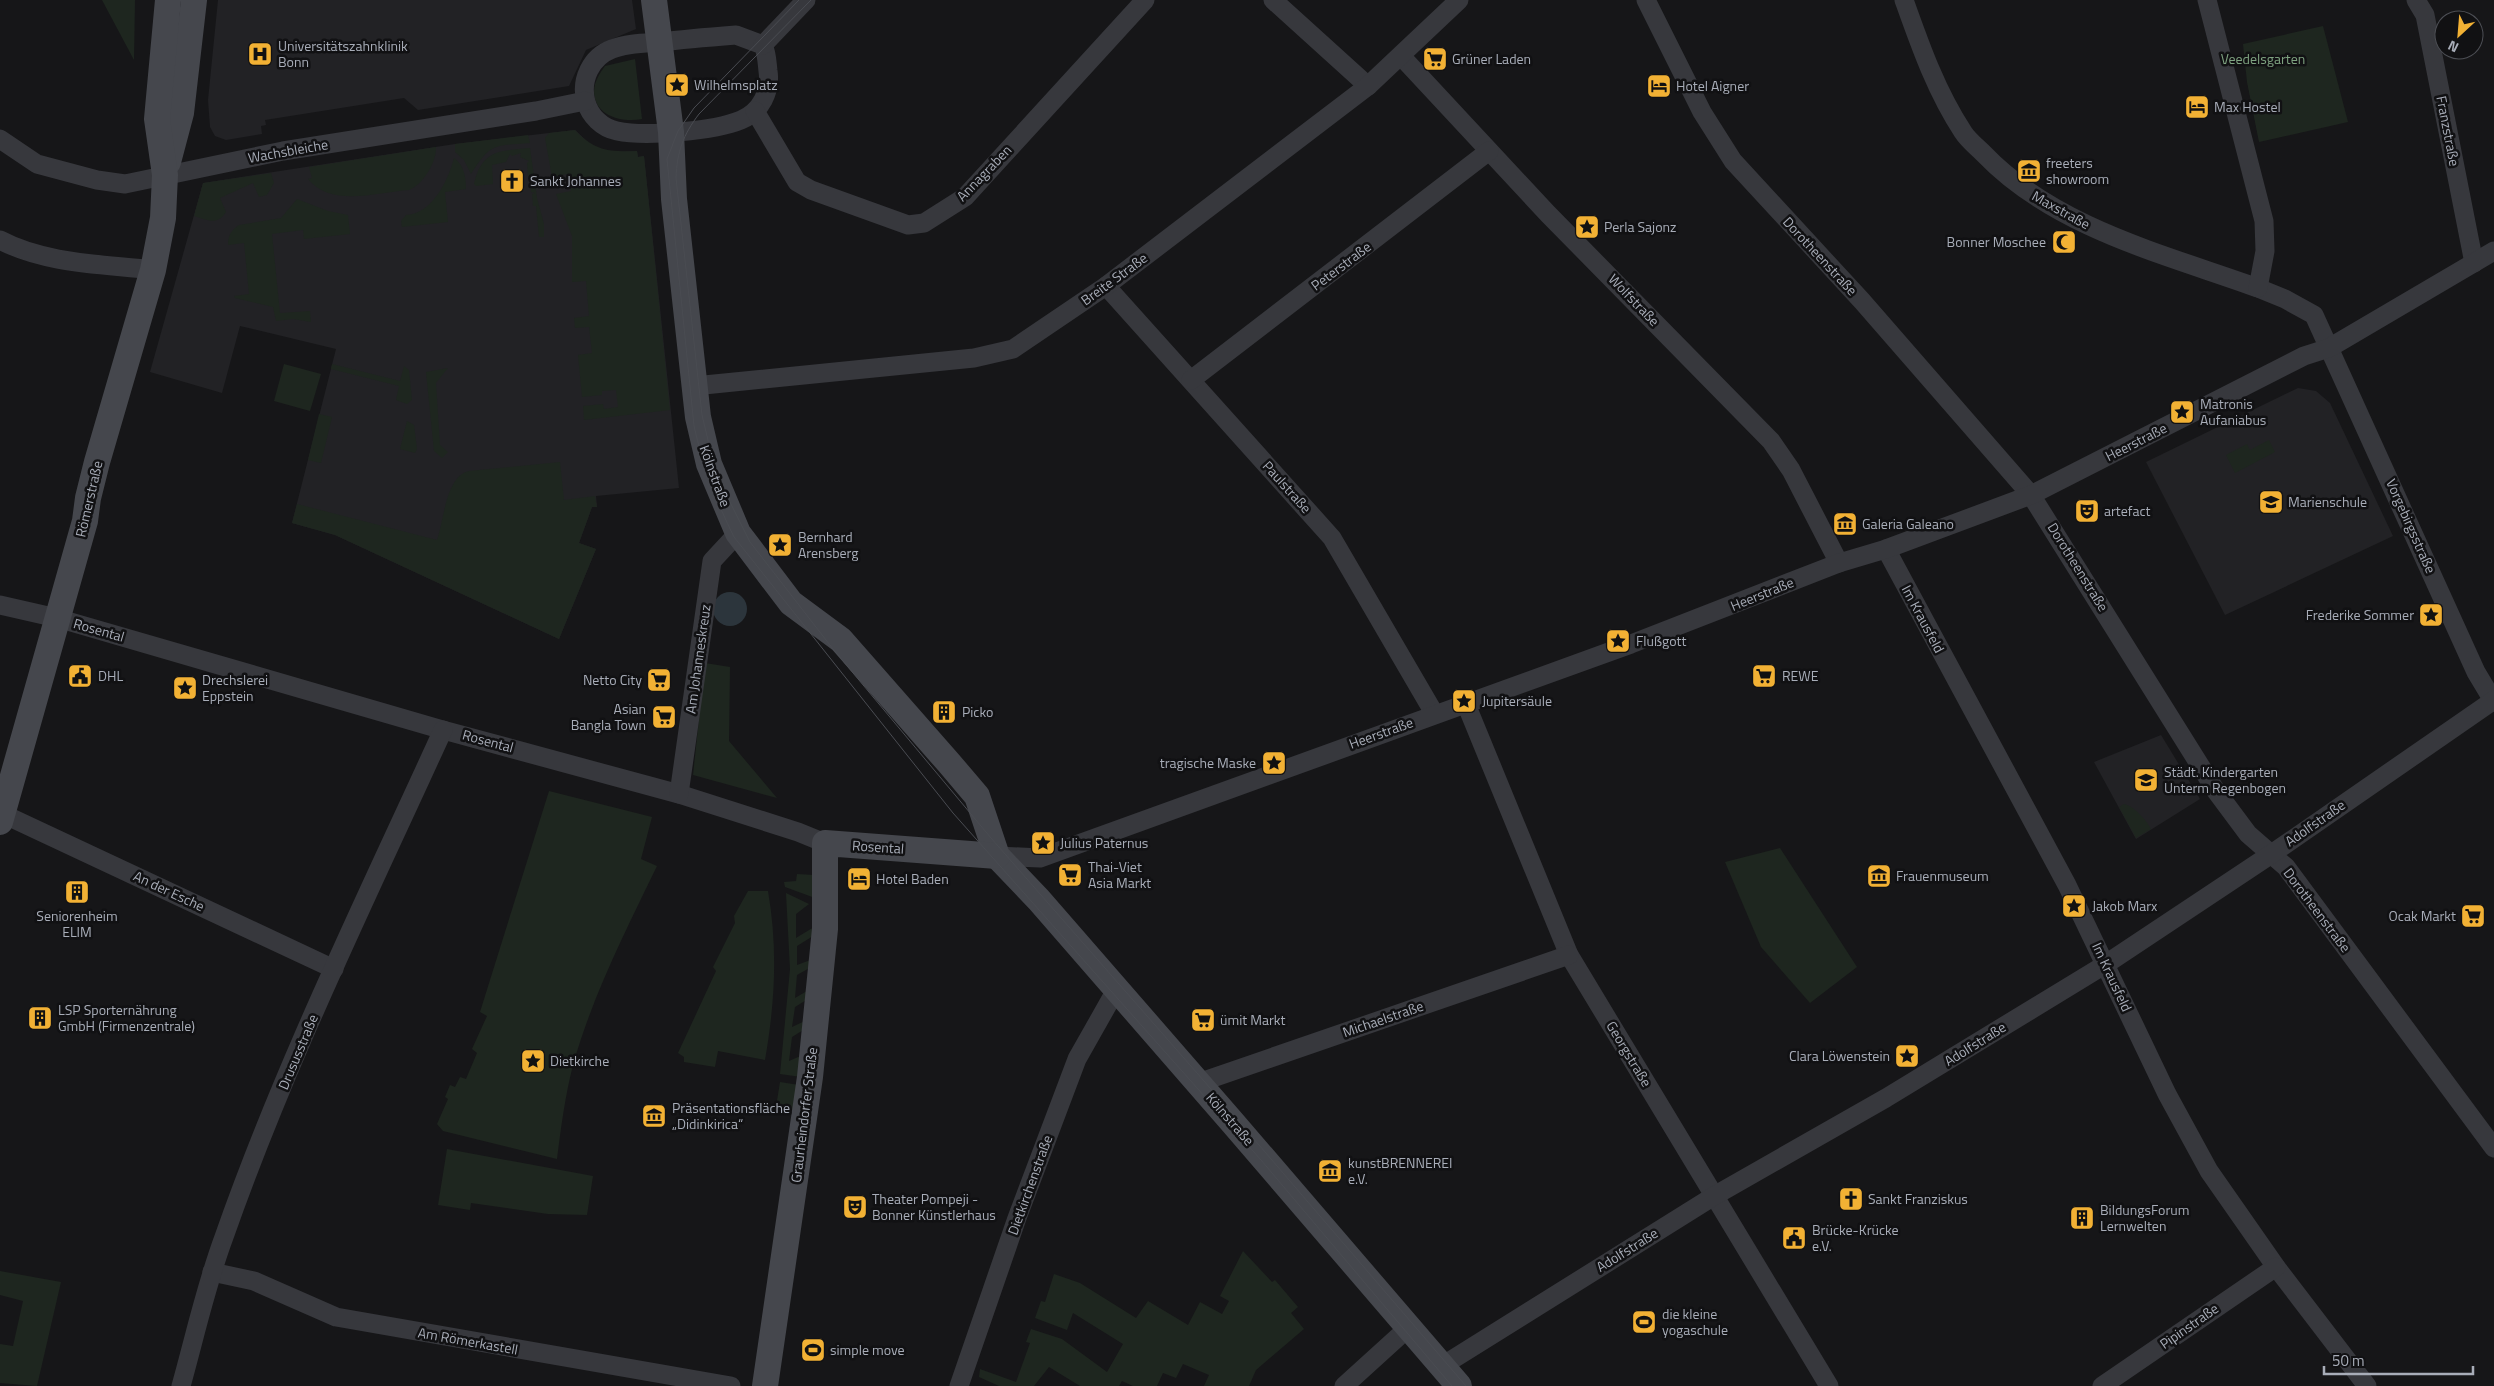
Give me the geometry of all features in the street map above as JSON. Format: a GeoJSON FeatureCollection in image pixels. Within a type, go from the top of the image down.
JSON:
{"type":"FeatureCollection","features":[{"type":"Feature","properties":{"kind":"street"},"geometry":{"type":"LineString","coordinates":[[164,174],[157,119],[168,0]]}},
{"type":"Feature","properties":{"kind":"street"},"geometry":{"type":"LineString","coordinates":[[164,174],[181,113],[194,0]]}},
{"type":"Feature","properties":{"kind":"street","name":"Kölnstraße"},"geometry":{"type":"LineString","coordinates":[[654,0],[671,132],[674,200],[702,445],[720,494],[738,533],[791,603],[841,640],[977,796],[988,856],[1039,900],[1233,1122],[1459,1386]]}},
{"type":"Feature","properties":{"kind":"street"},"geometry":{"type":"LineString","coordinates":[[763,45],[806,0]]}},
{"type":"Feature","properties":{"kind":"street","name":"Annagraben"},"geometry":{"type":"LineString","coordinates":[[755,111],[797,182],[811,190],[908,225],[924,223],[965,197],[1145,0]]}},
{"type":"Feature","properties":{"kind":"street"},"geometry":{"type":"LineString","coordinates":[[1273,0],[1368,86]]}},
{"type":"Feature","properties":{"kind":"street","name":"Breite Straße"},"geometry":{"type":"LineString","coordinates":[[694,386],[974,358],[1013,349],[1106,286],[1368,86],[1459,0]]}},
{"type":"Feature","properties":{"kind":"street","name":"Dorotheenstraße"},"geometry":{"type":"LineString","coordinates":[[1646,0],[1702,112],[1733,161],[1862,302],[2032,495],[2216,791],[2248,834],[2286,867],[2494,1148]]}},
{"type":"Feature","properties":{"kind":"street","name":"Maxstraße"},"geometry":{"type":"LineString","coordinates":[[1904,0],[1927,64],[1963,132],[1992,162],[2020,186],[2062,213],[2092,228],[2285,299],[2314,315],[2329,348]]}},
{"type":"Feature","properties":{"kind":"street"},"geometry":{"type":"LineString","coordinates":[[2207,0],[2264,221],[2266,251],[2258,288]]}},
{"type":"Feature","properties":{"kind":"street","name":"Franzstraße"},"geometry":{"type":"LineString","coordinates":[[2416,0],[2425,15],[2474,263]]}},
{"type":"Feature","properties":{"kind":"street"},"geometry":{"type":"LineString","coordinates":[[736,35],[763,45],[770,82],[764,100],[755,111],[743,120],[671,132],[616,131],[602,125],[592,115],[586,101],[584,82],[596,58],[612,49],[659,42],[736,35]]}},
{"type":"Feature","properties":{"kind":"street","name":"Wolfstraße"},"geometry":{"type":"LineString","coordinates":[[1401,56],[1489,151],[1771,441],[1791,470],[1839,563]]}},
{"type":"Feature","properties":{"kind":"street","name":"Wachsbleiche"},"geometry":{"type":"LineString","coordinates":[[0,139],[37,164],[125,184],[164,174],[283,151],[536,111],[586,101]]}},
{"type":"Feature","properties":{"kind":"street","name":"Peterstraße"},"geometry":{"type":"LineString","coordinates":[[1191,380],[1489,151]]}},
{"type":"Feature","properties":{"kind":"street","name":"Römerstraße"},"geometry":{"type":"LineString","coordinates":[[3,805],[86,521],[88,498],[99,455],[153,270],[163,218],[164,174]]}},
{"type":"Feature","properties":{"kind":"street"},"geometry":{"type":"LineString","coordinates":[[0,240],[16,249],[60,259],[153,270]]}},
{"type":"Feature","properties":{"kind":"street","name":"Heerstraße"},"geometry":{"type":"LineString","coordinates":[[988,856],[1040,858],[1740,603],[1839,563],[1886,549],[2032,495],[2304,356],[2329,348],[2494,251]]}},
{"type":"Feature","properties":{"kind":"street","name":"Paulstraße"},"geometry":{"type":"LineString","coordinates":[[1106,286],[1332,538],[1434,714]]}},
{"type":"Feature","properties":{"kind":"street","name":"Vorgebirgsstraße"},"geometry":{"type":"LineString","coordinates":[[2329,348],[2476,672],[2493,701]]}},
{"type":"Feature","properties":{"kind":"street","name":"Am Johanneskreuz"},"geometry":{"type":"LineString","coordinates":[[679,794],[712,561],[738,533]]}},
{"type":"Feature","properties":{"kind":"street","name":"Im Krausfeld"},"geometry":{"type":"LineString","coordinates":[[1886,549],[2067,885],[2167,1094],[2209,1171],[2276,1267],[2367,1386]]}},
{"type":"Feature","properties":{"kind":"street","name":"Rosental"},"geometry":{"type":"LineString","coordinates":[[0,605],[57,618],[444,730],[679,794],[798,832],[825,843],[988,856]]}},
{"type":"Feature","properties":{"kind":"street","name":"Adolfstraße"},"geometry":{"type":"LineString","coordinates":[[1442,1366],[1714,1196],[1886,1098],[2106,964],[2270,855],[2493,701]]}},
{"type":"Feature","properties":{"kind":"street","name":"Georgstraße"},"geometry":{"type":"LineString","coordinates":[[1466,704],[1569,955],[1829,1386]]}},
{"type":"Feature","properties":{"kind":"street","name":"Drususstraße"},"geometry":{"type":"LineString","coordinates":[[181,1386],[212,1272],[289,1069],[444,730]]}},
{"type":"Feature","properties":{"kind":"street","name":"An der Esche"},"geometry":{"type":"LineString","coordinates":[[3,805],[334,969]]}},
{"type":"Feature","properties":{"kind":"street","name":"Graurheindorfer Straße"},"geometry":{"type":"LineString","coordinates":[[765,1386],[810,1077],[825,929],[825,843]]}},
{"type":"Feature","properties":{"kind":"street","name":"Michaelstraße"},"geometry":{"type":"LineString","coordinates":[[1198,1083],[1569,955]]}},
{"type":"Feature","properties":{"kind":"street","name":"Dietkirchenstraße"},"geometry":{"type":"LineString","coordinates":[[959,1386],[1017,1218],[1077,1059],[1116,990]]}},
{"type":"Feature","properties":{"kind":"street","name":"Pipinstraße"},"geometry":{"type":"LineString","coordinates":[[2102,1386],[2276,1267]]}},
{"type":"Feature","properties":{"kind":"street","name":"Am Römerkastell"},"geometry":{"type":"LineString","coordinates":[[212,1272],[254,1281],[336,1317],[731,1386]]}},
{"type":"Feature","properties":{"kind":"street"},"geometry":{"type":"LineString","coordinates":[[1344,1386],[1409,1327]]}},
{"type":"Feature","properties":{"kind":"shaded area"},"geometry":{"type":"Polygon","coordinates":[[[218,0],[632,0],[636,29],[586,50],[569,86],[418,110],[404,98],[265,120],[266,125],[261,126],[262,134],[226,140],[215,136],[210,127],[208,100],[218,0]]]}},
{"type":"Feature","properties":{"kind":"shaded area"},"geometry":{"type":"Polygon","coordinates":[[[575,130],[590,144],[601,149],[613,152],[637,151],[638,157],[644,156],[679,488],[596,496],[597,507],[592,507],[579,543],[596,549],[559,639],[335,535],[292,523],[336,349],[240,326],[222,393],[150,372],[203,183],[455,144],[575,130]]]}},
{"type":"Feature","properties":{"kind":"shaded area","name":"Marienschule"},"geometry":{"type":"Polygon","coordinates":[[[2298,388],[2316,391],[2330,403],[2393,536],[2225,615],[2146,462],[2298,388]]]}},
{"type":"Feature","properties":{"kind":"shaded area"},"geometry":{"type":"Polygon","coordinates":[[[730,592],[742,597],[747,609],[742,621],[730,626],[718,621],[713,609],[718,597],[730,592]]]}},
{"type":"Feature","properties":{"kind":"shaded area","name":"Städt. Kindergarten Unterm Regenbogen"},"geometry":{"type":"Polygon","coordinates":[[[2161,735],[2200,799],[2136,839],[2094,762],[2161,735]]]}},
{"type":"Feature","properties":{"kind":"green space"},"geometry":{"type":"Polygon","coordinates":[[[102,0],[135,0],[134,60],[102,0]]]}},
{"type":"Feature","properties":{"kind":"green space","name":"Veedelsgarten"},"geometry":{"type":"Polygon","coordinates":[[[2323,26],[2348,122],[2259,142],[2247,82],[2243,44],[2323,26]]]}},
{"type":"Feature","properties":{"kind":"green space"},"geometry":{"type":"Polygon","coordinates":[[[635,59],[642,119],[626,120],[610,116],[604,112],[595,100],[594,88],[596,81],[605,66],[635,59]]]}},
{"type":"Feature","properties":{"kind":"green space"},"geometry":{"type":"Polygon","coordinates":[[[575,130],[589,142],[603,149],[637,151],[638,157],[644,156],[670,410],[584,420],[583,406],[603,404],[604,409],[618,407],[616,390],[602,391],[602,395],[582,397],[578,355],[592,353],[589,327],[575,328],[574,318],[589,316],[586,281],[572,282],[572,236],[556,194],[571,191],[567,174],[552,177],[545,138],[549,133],[575,130]]]}},
{"type":"Feature","properties":{"kind":"green space"},"geometry":{"type":"Polygon","coordinates":[[[528,135],[530,143],[500,146],[489,151],[483,156],[471,174],[464,160],[455,152],[455,144],[528,135]]]}},
{"type":"Feature","properties":{"kind":"green space"},"geometry":{"type":"Polygon","coordinates":[[[436,147],[436,153],[428,172],[419,183],[409,190],[342,196],[318,188],[308,179],[312,178],[309,167],[436,147]]]}},
{"type":"Feature","properties":{"kind":"green space"},"geometry":{"type":"Polygon","coordinates":[[[530,148],[537,198],[544,224],[544,237],[539,237],[536,206],[533,206],[532,194],[535,193],[531,192],[530,178],[533,178],[528,176],[527,163],[529,161],[520,157],[521,153],[512,156],[510,154],[506,162],[492,165],[493,184],[476,186],[474,184],[477,173],[487,158],[501,151],[530,148]]]}},
{"type":"Feature","properties":{"kind":"green space"},"geometry":{"type":"Polygon","coordinates":[[[454,158],[464,172],[466,189],[445,192],[448,222],[402,227],[401,221],[406,215],[424,209],[438,195],[448,176],[454,158]]]}},
{"type":"Feature","properties":{"kind":"green space"},"geometry":{"type":"Polygon","coordinates":[[[271,173],[274,183],[267,195],[259,197],[253,183],[220,198],[226,212],[219,219],[212,221],[194,216],[203,183],[271,173]]]}},
{"type":"Feature","properties":{"kind":"green space"},"geometry":{"type":"Polygon","coordinates":[[[297,199],[328,211],[348,215],[350,234],[304,239],[303,230],[272,234],[280,313],[310,311],[311,322],[293,319],[276,321],[273,307],[235,298],[234,296],[249,294],[244,243],[228,245],[229,239],[230,234],[239,225],[281,218],[297,199]]]}},
{"type":"Feature","properties":{"kind":"green space"},"geometry":{"type":"Polygon","coordinates":[[[284,364],[321,374],[310,411],[274,401],[284,364]]]}},
{"type":"Feature","properties":{"kind":"green space"},"geometry":{"type":"Polygon","coordinates":[[[332,364],[400,381],[404,366],[409,370],[412,400],[407,404],[396,400],[399,386],[331,369],[332,364]]]}},
{"type":"Feature","properties":{"kind":"green space"},"geometry":{"type":"Polygon","coordinates":[[[448,368],[436,383],[440,445],[448,452],[442,458],[434,451],[426,372],[448,368]]]}},
{"type":"Feature","properties":{"kind":"green space"},"geometry":{"type":"Polygon","coordinates":[[[319,414],[332,417],[321,463],[308,460],[319,414]]]}},
{"type":"Feature","properties":{"kind":"green space"},"geometry":{"type":"Polygon","coordinates":[[[407,421],[414,425],[417,449],[415,453],[400,449],[407,421]]]}},
{"type":"Feature","properties":{"kind":"green space"},"geometry":{"type":"Polygon","coordinates":[[[2269,440],[2275,452],[2235,473],[2226,455],[2247,444],[2250,450],[2269,440]]]}},
{"type":"Feature","properties":{"kind":"green space"},"geometry":{"type":"Polygon","coordinates":[[[560,462],[564,500],[595,496],[597,507],[592,507],[579,543],[596,549],[559,639],[335,535],[292,523],[297,504],[437,540],[447,500],[455,481],[461,475],[469,471],[560,462]]]}},
{"type":"Feature","properties":{"kind":"green space"},"geometry":{"type":"Polygon","coordinates":[[[705,663],[730,667],[729,741],[777,798],[693,775],[705,663]]]}},
{"type":"Feature","properties":{"kind":"green space"},"geometry":{"type":"Polygon","coordinates":[[[549,791],[652,817],[641,859],[657,866],[610,964],[581,1040],[568,1088],[557,1159],[443,1131],[437,1124],[448,1099],[445,1097],[450,1085],[455,1087],[460,1077],[466,1079],[477,1053],[472,1049],[487,1016],[480,1012],[549,791]]]}},
{"type":"Feature","properties":{"kind":"green space"},"geometry":{"type":"Polygon","coordinates":[[[2124,804],[2132,807],[2151,829],[2136,838],[2119,807],[2124,804]]]}},
{"type":"Feature","properties":{"kind":"green space"},"geometry":{"type":"Polygon","coordinates":[[[1780,848],[1857,967],[1810,1003],[1761,947],[1725,862],[1780,848]]]}},
{"type":"Feature","properties":{"kind":"green space"},"geometry":{"type":"Polygon","coordinates":[[[797,874],[814,875],[815,898],[785,887],[784,882],[796,881],[797,874]]]}},
{"type":"Feature","properties":{"kind":"green space"},"geometry":{"type":"Polygon","coordinates":[[[748,891],[768,891],[771,912],[774,976],[765,1060],[718,1051],[715,1067],[684,1062],[684,1057],[678,1053],[716,971],[713,967],[735,923],[734,916],[748,891]]]}},
{"type":"Feature","properties":{"kind":"green space"},"geometry":{"type":"Polygon","coordinates":[[[786,893],[809,904],[796,914],[796,938],[814,927],[813,936],[797,946],[797,965],[813,959],[813,966],[797,975],[795,998],[812,988],[811,997],[795,1007],[792,1027],[809,1019],[808,1027],[792,1037],[789,1061],[805,1054],[801,1077],[780,1074],[790,969],[786,893]]]}},
{"type":"Feature","properties":{"kind":"green space"},"geometry":{"type":"Polygon","coordinates":[[[780,1082],[799,1085],[796,1110],[776,1107],[780,1082]]]}},
{"type":"Feature","properties":{"kind":"green space"},"geometry":{"type":"Polygon","coordinates":[[[447,1149],[593,1176],[587,1215],[548,1214],[471,1203],[470,1210],[438,1205],[447,1149]]]}},
{"type":"Feature","properties":{"kind":"green space"},"geometry":{"type":"Polygon","coordinates":[[[1243,1251],[1272,1282],[1275,1280],[1298,1307],[1291,1313],[1304,1329],[1256,1370],[1249,1386],[1204,1386],[1209,1375],[1183,1364],[1176,1378],[1163,1373],[1157,1386],[1133,1386],[1122,1381],[1119,1386],[1080,1386],[1049,1367],[1034,1386],[999,1386],[979,1377],[980,1369],[1016,1382],[1030,1343],[1026,1342],[1031,1329],[1062,1339],[1107,1372],[1123,1344],[1073,1313],[1067,1330],[1035,1318],[1041,1301],[1045,1302],[1054,1274],[1080,1283],[1136,1318],[1148,1301],[1188,1325],[1200,1302],[1222,1314],[1229,1301],[1220,1296],[1243,1251]]]}},
{"type":"Feature","properties":{"kind":"green space"},"geometry":{"type":"Polygon","coordinates":[[[0,1271],[61,1282],[37,1386],[0,1383],[0,1344],[13,1346],[23,1301],[0,1295],[0,1271]]]}},
{"type":"Feature","properties":{"kind":"tram line"},"geometry":{"type":"LineString","coordinates":[[799,0],[694,108],[678,131],[667,159],[694,426],[706,469],[727,524],[734,537],[953,813],[1261,1160],[1452,1386]]}},
{"type":"Feature","properties":{"kind":"tram line"},"geometry":{"type":"LineString","coordinates":[[811,0],[699,114],[685,137],[678,160],[676,178],[702,415],[716,474],[750,542],[833,649],[991,838],[1204,1081],[1466,1386]]}},
{"type":"Feature","properties":{"kind":"place","name":"Universitätszahnklinik Bonn"},"geometry":{"type":"Point","coordinates":[260,54]}},
{"type":"Feature","properties":{"kind":"place","name":"Grüner Laden"},"geometry":{"type":"Point","coordinates":[1435,59]}},
{"type":"Feature","properties":{"kind":"place","name":"Wilhelmsplatz"},"geometry":{"type":"Point","coordinates":[677,85]}},
{"type":"Feature","properties":{"kind":"place","name":"Hotel Aigner"},"geometry":{"type":"Point","coordinates":[1659,86]}},
{"type":"Feature","properties":{"kind":"place","name":"Max Hostel"},"geometry":{"type":"Point","coordinates":[2197,107]}},
{"type":"Feature","properties":{"kind":"place","name":"freeters showroom"},"geometry":{"type":"Point","coordinates":[2029,171]}},
{"type":"Feature","properties":{"kind":"place","name":"Sankt Johannes"},"geometry":{"type":"Point","coordinates":[512,181]}},
{"type":"Feature","properties":{"kind":"place","name":"Perla Sajonz"},"geometry":{"type":"Point","coordinates":[1587,227]}},
{"type":"Feature","properties":{"kind":"place","name":"Bonner Moschee"},"geometry":{"type":"Point","coordinates":[2064,242]}},
{"type":"Feature","properties":{"kind":"place","name":"Matronis Aufaniabus"},"geometry":{"type":"Point","coordinates":[2182,412]}},
{"type":"Feature","properties":{"kind":"place","name":"Marienschule"},"geometry":{"type":"Point","coordinates":[2271,502]}},
{"type":"Feature","properties":{"kind":"place","name":"artefact"},"geometry":{"type":"Point","coordinates":[2087,511]}},
{"type":"Feature","properties":{"kind":"place","name":"Galeria Galeano"},"geometry":{"type":"Point","coordinates":[1845,524]}},
{"type":"Feature","properties":{"kind":"place","name":"Bernhard Arensberg"},"geometry":{"type":"Point","coordinates":[780,545]}},
{"type":"Feature","properties":{"kind":"place","name":"Frederike Sommer"},"geometry":{"type":"Point","coordinates":[2431,615]}},
{"type":"Feature","properties":{"kind":"place","name":"Flußgott"},"geometry":{"type":"Point","coordinates":[1618,641]}},
{"type":"Feature","properties":{"kind":"place","name":"DHL"},"geometry":{"type":"Point","coordinates":[80,676]}},
{"type":"Feature","properties":{"kind":"place","name":"REWE"},"geometry":{"type":"Point","coordinates":[1764,676]}},
{"type":"Feature","properties":{"kind":"place","name":"Netto City"},"geometry":{"type":"Point","coordinates":[659,680]}},
{"type":"Feature","properties":{"kind":"place","name":"Drechslerei Eppstein"},"geometry":{"type":"Point","coordinates":[185,688]}},
{"type":"Feature","properties":{"kind":"place","name":"Jupitersäule"},"geometry":{"type":"Point","coordinates":[1464,701]}},
{"type":"Feature","properties":{"kind":"place","name":"Picko"},"geometry":{"type":"Point","coordinates":[944,712]}},
{"type":"Feature","properties":{"kind":"place","name":"Asian Bangla Town"},"geometry":{"type":"Point","coordinates":[664,717]}},
{"type":"Feature","properties":{"kind":"place","name":"tragische Maske"},"geometry":{"type":"Point","coordinates":[1274,763]}},
{"type":"Feature","properties":{"kind":"place","name":"Städt. Kindergarten Unterm Regenbogen"},"geometry":{"type":"Point","coordinates":[2146,780]}},
{"type":"Feature","properties":{"kind":"place","name":"Julius Paternus"},"geometry":{"type":"Point","coordinates":[1043,843]}},
{"type":"Feature","properties":{"kind":"place","name":"Thai-Viet Asia Markt"},"geometry":{"type":"Point","coordinates":[1070,875]}},
{"type":"Feature","properties":{"kind":"place","name":"Frauenmuseum"},"geometry":{"type":"Point","coordinates":[1879,876]}},
{"type":"Feature","properties":{"kind":"place","name":"Hotel Baden"},"geometry":{"type":"Point","coordinates":[859,879]}},
{"type":"Feature","properties":{"kind":"place","name":"Seniorenheim ELIM"},"geometry":{"type":"Point","coordinates":[77,892]}},
{"type":"Feature","properties":{"kind":"place","name":"Jakob Marx"},"geometry":{"type":"Point","coordinates":[2074,906]}},
{"type":"Feature","properties":{"kind":"place","name":"Ocak Markt"},"geometry":{"type":"Point","coordinates":[2473,916]}},
{"type":"Feature","properties":{"kind":"place","name":"LSP Sporternährung GmbH (Firmenzentrale)"},"geometry":{"type":"Point","coordinates":[40,1018]}},
{"type":"Feature","properties":{"kind":"place","name":"ümit Markt"},"geometry":{"type":"Point","coordinates":[1203,1020]}},
{"type":"Feature","properties":{"kind":"place","name":"Clara Löwenstein"},"geometry":{"type":"Point","coordinates":[1907,1056]}},
{"type":"Feature","properties":{"kind":"place","name":"Dietkirche"},"geometry":{"type":"Point","coordinates":[533,1061]}},
{"type":"Feature","properties":{"kind":"place","name":"Präsentationsfläche „Didinkirica“"},"geometry":{"type":"Point","coordinates":[654,1116]}},
{"type":"Feature","properties":{"kind":"place","name":"kunstBRENNEREI e.V."},"geometry":{"type":"Point","coordinates":[1330,1171]}},
{"type":"Feature","properties":{"kind":"place","name":"Sankt Franziskus"},"geometry":{"type":"Point","coordinates":[1851,1199]}},
{"type":"Feature","properties":{"kind":"place","name":"Theater Pompeji - Bonner Künstlerhaus"},"geometry":{"type":"Point","coordinates":[855,1207]}},
{"type":"Feature","properties":{"kind":"place","name":"BildungsForum Lernwelten"},"geometry":{"type":"Point","coordinates":[2082,1218]}},
{"type":"Feature","properties":{"kind":"place","name":"Brücke-Krücke e.V."},"geometry":{"type":"Point","coordinates":[1794,1238]}},
{"type":"Feature","properties":{"kind":"place","name":"die kleine yogaschule"},"geometry":{"type":"Point","coordinates":[1644,1322]}},
{"type":"Feature","properties":{"kind":"place","name":"simple move"},"geometry":{"type":"Point","coordinates":[813,1350]}}]}
